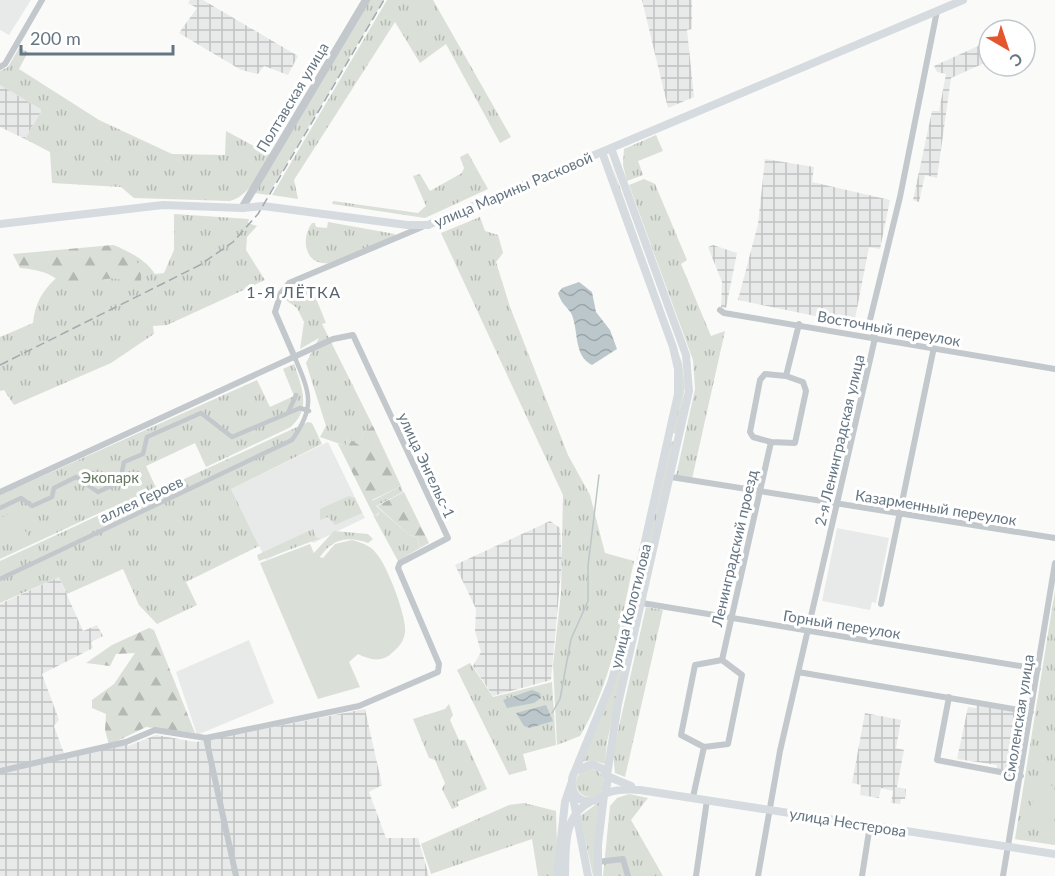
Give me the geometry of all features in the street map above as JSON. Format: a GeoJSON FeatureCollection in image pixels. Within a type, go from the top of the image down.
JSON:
{"type":"FeatureCollection","features":[{"type":"Feature","properties":{"kind":"main road","name":"улица Марины Расковой"},"geometry":{"type":"LineString","coordinates":[[0,224],[164,205],[242,208],[263,206],[407,225],[428,225],[963,0]]}},
{"type":"Feature","properties":{"kind":"main road","name":"улица Колотилова"},"geometry":{"type":"LineString","coordinates":[[598,876],[597,862],[604,794],[608,784],[613,725],[689,391],[686,355],[611,148]]}},
{"type":"Feature","properties":{"kind":"main road","name":"улица Колотилова"},"geometry":{"type":"LineString","coordinates":[[588,876],[571,786],[611,683],[620,653],[678,394],[678,369],[673,347],[602,152]]}},
{"type":"Feature","properties":{"kind":"main road"},"geometry":{"type":"LineString","coordinates":[[670,436],[680,438]]}},
{"type":"Feature","properties":{"kind":"main road"},"geometry":{"type":"LineString","coordinates":[[575,771],[592,764],[603,769],[607,775]]}},
{"type":"Feature","properties":{"kind":"main road","name":"улица Нестерова"},"geometry":{"type":"LineString","coordinates":[[607,775],[640,790]]}},
{"type":"Feature","properties":{"kind":"main road"},"geometry":{"type":"LineString","coordinates":[[571,786],[580,799],[592,801]]}},
{"type":"Feature","properties":{"kind":"main road"},"geometry":{"type":"LineString","coordinates":[[558,876],[565,802],[571,786]]}},
{"type":"Feature","properties":{"kind":"main road","name":"улица Нестерова"},"geometry":{"type":"LineString","coordinates":[[604,794],[627,789],[693,797],[1055,854]]}},
{"type":"Feature","properties":{"kind":"main road"},"geometry":{"type":"LineString","coordinates":[[565,876],[568,830],[576,813],[604,794]]}},
{"type":"Feature","properties":{"kind":"street"},"geometry":{"type":"LineString","coordinates":[[0,67],[5,64],[42,0]]}},
{"type":"Feature","properties":{"kind":"street","name":"Полтавская улица"},"geometry":{"type":"LineString","coordinates":[[242,208],[366,0]]}},
{"type":"Feature","properties":{"kind":"street","name":"2-я Ленинградская улица"},"geometry":{"type":"LineString","coordinates":[[758,876],[769,810],[798,672],[875,338],[870,320],[900,197],[937,11]]}},
{"type":"Feature","properties":{"kind":"street"},"geometry":{"type":"LineString","coordinates":[[0,508],[21,498],[32,506],[52,497],[54,488],[76,477],[98,492],[114,485],[120,482],[124,462],[143,454],[147,436],[201,412],[232,437],[288,412],[300,408],[309,411],[308,388],[275,312],[284,289],[288,283],[428,225]]}},
{"type":"Feature","properties":{"kind":"street","name":"Восточный переулок"},"geometry":{"type":"LineString","coordinates":[[720,310],[724,313],[800,324],[1055,369]]}},
{"type":"Feature","properties":{"kind":"street"},"geometry":{"type":"LineString","coordinates":[[786,376],[800,324]]}},
{"type":"Feature","properties":{"kind":"street","name":"улица Энгельс-1"},"geometry":{"type":"LineString","coordinates":[[0,492],[346,335],[353,335],[448,538],[400,563],[398,568],[440,668],[438,672],[366,704],[206,738],[155,730],[126,742],[0,771]]}},
{"type":"Feature","properties":{"kind":"street"},"geometry":{"type":"LineString","coordinates":[[881,604],[934,347]]}},
{"type":"Feature","properties":{"kind":"street"},"geometry":{"type":"LineString","coordinates":[[765,374],[786,376],[805,384],[795,443],[771,442],[753,437],[750,432],[760,380],[765,374]]}},
{"type":"Feature","properties":{"kind":"street"},"geometry":{"type":"LineString","coordinates":[[288,412],[296,395]]}},
{"type":"Feature","properties":{"kind":"street","name":"аллея Героев"},"geometry":{"type":"LineString","coordinates":[[0,579],[292,440],[309,411]]}},
{"type":"Feature","properties":{"kind":"street","name":"Ленинградский проезд"},"geometry":{"type":"LineString","coordinates":[[722,660],[730,616],[771,442]]}},
{"type":"Feature","properties":{"kind":"street","name":"Казарменный переулок"},"geometry":{"type":"LineString","coordinates":[[671,477],[1055,538]]}},
{"type":"Feature","properties":{"kind":"street","name":"Смоленская улица"},"geometry":{"type":"LineString","coordinates":[[1003,876],[1055,563]]}},
{"type":"Feature","properties":{"kind":"street","name":"Горный переулок"},"geometry":{"type":"LineString","coordinates":[[642,603],[1038,669]]}},
{"type":"Feature","properties":{"kind":"street"},"geometry":{"type":"LineString","coordinates":[[722,660],[742,675],[728,744],[704,747],[681,735],[695,665],[722,660]]}},
{"type":"Feature","properties":{"kind":"street"},"geometry":{"type":"LineString","coordinates":[[798,672],[1031,712]]}},
{"type":"Feature","properties":{"kind":"street"},"geometry":{"type":"LineString","coordinates":[[949,697],[937,760],[1021,776]]}},
{"type":"Feature","properties":{"kind":"street"},"geometry":{"type":"LineString","coordinates":[[206,738],[236,876]]}},
{"type":"Feature","properties":{"kind":"street"},"geometry":{"type":"LineString","coordinates":[[693,797],[704,747]]}},
{"type":"Feature","properties":{"kind":"street"},"geometry":{"type":"LineString","coordinates":[[696,876],[707,800]]}},
{"type":"Feature","properties":{"kind":"street"},"geometry":{"type":"LineString","coordinates":[[862,876],[870,825]]}},
{"type":"Feature","properties":{"kind":"street"},"geometry":{"type":"LineString","coordinates":[[597,862],[623,859],[628,876]]}},
{"type":"Feature","properties":{"kind":"shaded area"},"geometry":{"type":"Polygon","coordinates":[[[0,0],[31,0],[9,35],[0,30],[0,0]]]}},
{"type":"Feature","properties":{"kind":"shaded area"},"geometry":{"type":"Polygon","coordinates":[[[190,0],[203,0],[298,56],[288,75],[264,66],[258,74],[241,70],[179,33],[197,8],[188,3],[190,0]]]}},
{"type":"Feature","properties":{"kind":"shaded area"},"geometry":{"type":"Polygon","coordinates":[[[642,0],[692,0],[692,29],[687,30],[694,97],[668,108],[642,0]]]}},
{"type":"Feature","properties":{"kind":"shaded area"},"geometry":{"type":"Polygon","coordinates":[[[977,46],[977,66],[951,78],[937,178],[925,175],[919,202],[913,200],[932,111],[939,111],[946,74],[937,72],[934,66],[977,46]]]}},
{"type":"Feature","properties":{"kind":"shaded area"},"geometry":{"type":"Polygon","coordinates":[[[0,85],[42,110],[25,139],[0,127],[0,85]]]}},
{"type":"Feature","properties":{"kind":"shaded area"},"geometry":{"type":"Polygon","coordinates":[[[765,159],[814,167],[812,182],[890,200],[880,249],[869,247],[854,324],[738,300],[758,224],[765,159]]]}},
{"type":"Feature","properties":{"kind":"shaded area"},"geometry":{"type":"Polygon","coordinates":[[[713,245],[737,253],[726,308],[721,307],[722,282],[708,247],[713,245]]]}},
{"type":"Feature","properties":{"kind":"shaded area"},"geometry":{"type":"Polygon","coordinates":[[[328,442],[365,518],[313,543],[310,539],[266,560],[231,489],[328,442]]]}},
{"type":"Feature","properties":{"kind":"shaded area"},"geometry":{"type":"Polygon","coordinates":[[[550,521],[560,528],[562,561],[551,680],[493,696],[473,666],[481,652],[475,631],[476,609],[455,565],[550,521]]]}},
{"type":"Feature","properties":{"kind":"shaded area"},"geometry":{"type":"Polygon","coordinates":[[[837,528],[889,538],[876,603],[872,602],[870,610],[822,601],[837,528]]]}},
{"type":"Feature","properties":{"kind":"shaded area"},"geometry":{"type":"Polygon","coordinates":[[[59,577],[83,631],[97,625],[103,636],[91,642],[93,648],[42,674],[59,720],[54,726],[65,756],[127,739],[128,746],[156,735],[196,742],[365,709],[382,785],[369,792],[386,838],[418,838],[429,876],[0,876],[0,604],[59,577]]]}},
{"type":"Feature","properties":{"kind":"shaded area"},"geometry":{"type":"Polygon","coordinates":[[[249,640],[274,703],[197,735],[176,672],[249,640]]]}},
{"type":"Feature","properties":{"kind":"shaded area"},"geometry":{"type":"Polygon","coordinates":[[[977,705],[1021,713],[1011,773],[996,771],[997,765],[957,759],[968,707],[976,708],[977,705]]]}},
{"type":"Feature","properties":{"kind":"shaded area"},"geometry":{"type":"Polygon","coordinates":[[[865,713],[901,720],[896,748],[904,750],[897,787],[906,789],[905,799],[901,799],[900,804],[891,803],[893,791],[881,788],[879,798],[860,795],[861,785],[852,783],[865,713]]]}},
{"type":"Feature","properties":{"kind":"green space"},"geometry":{"type":"Polygon","coordinates":[[[369,0],[384,0],[268,195],[255,193],[369,0]]]}},
{"type":"Feature","properties":{"kind":"green space"},"geometry":{"type":"Polygon","coordinates":[[[387,0],[433,0],[511,137],[500,143],[446,44],[420,63],[395,22],[294,180],[298,199],[272,195],[387,0]]]}},
{"type":"Feature","properties":{"kind":"green space"},"geometry":{"type":"Polygon","coordinates":[[[19,48],[28,52],[19,69],[99,120],[172,154],[225,155],[226,131],[270,155],[249,188],[230,201],[134,198],[121,187],[52,183],[50,152],[25,139],[42,110],[0,85],[0,71],[8,67],[19,48]]]}},
{"type":"Feature","properties":{"kind":"green space"},"geometry":{"type":"Polygon","coordinates":[[[656,135],[663,151],[638,161],[643,175],[627,181],[623,165],[624,149],[656,135]]]}},
{"type":"Feature","properties":{"kind":"green space"},"geometry":{"type":"Polygon","coordinates":[[[468,153],[488,189],[425,218],[332,204],[333,201],[418,213],[426,206],[413,176],[420,174],[430,191],[462,173],[464,168],[460,157],[468,153]]]}},
{"type":"Feature","properties":{"kind":"green space"},"geometry":{"type":"Polygon","coordinates":[[[611,162],[682,363],[685,387],[677,434],[673,433],[680,379],[611,162]]]}},
{"type":"Feature","properties":{"kind":"green space"},"geometry":{"type":"Polygon","coordinates":[[[644,179],[655,184],[687,260],[681,264],[711,336],[725,331],[692,479],[676,476],[695,389],[693,360],[629,185],[644,179]]]}},
{"type":"Feature","properties":{"kind":"green space"},"geometry":{"type":"Polygon","coordinates":[[[174,214],[249,219],[248,223],[257,226],[247,237],[246,250],[265,280],[167,325],[153,326],[154,334],[111,363],[14,405],[4,390],[0,391],[0,337],[33,323],[36,307],[42,294],[61,274],[113,245],[137,257],[155,274],[164,273],[174,250],[174,214]]]}},
{"type":"Feature","properties":{"kind":"green space"},"geometry":{"type":"Polygon","coordinates":[[[480,217],[485,231],[498,235],[503,253],[496,262],[510,307],[568,455],[590,495],[605,553],[634,561],[620,628],[600,694],[580,736],[557,745],[553,665],[561,593],[563,495],[441,233],[480,217]]]}},
{"type":"Feature","properties":{"kind":"green space"},"geometry":{"type":"Polygon","coordinates":[[[328,222],[395,234],[394,237],[329,263],[321,263],[310,256],[306,236],[312,223],[315,223],[316,227],[327,228],[328,222]]]}},
{"type":"Feature","properties":{"kind":"green space"},"geometry":{"type":"Polygon","coordinates":[[[113,245],[127,252],[136,261],[141,272],[140,288],[117,279],[103,279],[85,284],[78,299],[53,276],[20,268],[13,254],[113,245]]]}},
{"type":"Feature","properties":{"kind":"green space"},"geometry":{"type":"Polygon","coordinates":[[[303,282],[315,296],[326,323],[322,324],[373,426],[363,433],[359,446],[347,438],[346,446],[320,437],[326,426],[306,363],[319,338],[300,349],[304,322],[297,308],[283,298],[290,286],[303,282]]]}},
{"type":"Feature","properties":{"kind":"green space","name":"Экопарк"},"geometry":{"type":"Polygon","coordinates":[[[294,364],[302,390],[303,406],[301,414],[289,428],[206,467],[195,443],[146,466],[157,490],[111,511],[108,509],[0,559],[0,495],[257,380],[270,407],[294,396],[283,369],[294,364]]]}},
{"type":"Feature","properties":{"kind":"green space"},"geometry":{"type":"Polygon","coordinates":[[[308,422],[312,423],[322,444],[231,489],[259,546],[186,582],[197,605],[157,624],[139,605],[123,569],[67,594],[59,577],[0,603],[0,561],[108,511],[113,522],[110,513],[308,422]]]}},
{"type":"Feature","properties":{"kind":"green space"},"geometry":{"type":"Polygon","coordinates":[[[373,426],[401,486],[372,500],[379,512],[376,516],[338,444],[346,445],[347,438],[359,445],[363,433],[373,426]]]}},
{"type":"Feature","properties":{"kind":"green space"},"geometry":{"type":"Polygon","coordinates":[[[671,441],[675,442],[607,742],[605,764],[592,760],[582,762],[598,723],[671,441]]]}},
{"type":"Feature","properties":{"kind":"green space"},"geometry":{"type":"Polygon","coordinates":[[[401,486],[403,492],[376,506],[409,535],[417,537],[420,548],[398,561],[373,515],[377,516],[379,513],[372,501],[401,486]]]}},
{"type":"Feature","properties":{"kind":"green space"},"geometry":{"type":"Polygon","coordinates":[[[404,492],[429,543],[420,548],[417,537],[409,535],[377,506],[404,492]]]}},
{"type":"Feature","properties":{"kind":"green space"},"geometry":{"type":"Polygon","coordinates":[[[349,496],[355,498],[362,513],[335,525],[328,517],[320,520],[320,509],[349,496]]]}},
{"type":"Feature","properties":{"kind":"green space"},"geometry":{"type":"Polygon","coordinates":[[[16,511],[30,541],[13,549],[0,518],[16,511]]]}},
{"type":"Feature","properties":{"kind":"green space"},"geometry":{"type":"Polygon","coordinates":[[[313,529],[316,538],[321,538],[259,561],[257,555],[313,529]]]}},
{"type":"Feature","properties":{"kind":"green space"},"geometry":{"type":"Polygon","coordinates":[[[334,531],[368,534],[373,539],[368,543],[358,540],[342,540],[323,553],[313,569],[303,565],[334,531]]]}},
{"type":"Feature","properties":{"kind":"green space"},"geometry":{"type":"Polygon","coordinates":[[[352,540],[374,550],[380,559],[391,579],[400,604],[405,632],[397,648],[385,658],[371,659],[358,654],[349,662],[360,687],[318,699],[260,563],[310,544],[315,556],[323,558],[335,544],[352,540]]]}},
{"type":"Feature","properties":{"kind":"green space"},"geometry":{"type":"Polygon","coordinates":[[[1055,590],[1055,845],[1015,839],[1055,590]]]}},
{"type":"Feature","properties":{"kind":"green space"},"geometry":{"type":"Polygon","coordinates":[[[646,607],[663,610],[625,777],[615,773],[613,753],[646,607]]]}},
{"type":"Feature","properties":{"kind":"green space"},"geometry":{"type":"Polygon","coordinates":[[[149,628],[154,630],[195,733],[146,727],[109,745],[105,730],[106,714],[92,708],[92,700],[114,684],[135,653],[116,654],[110,666],[86,663],[112,645],[149,628]]]}},
{"type":"Feature","properties":{"kind":"green space"},"geometry":{"type":"Polygon","coordinates":[[[470,663],[493,697],[552,682],[556,745],[523,754],[527,770],[509,775],[457,670],[470,663]]]}},
{"type":"Feature","properties":{"kind":"green space"},"geometry":{"type":"Polygon","coordinates":[[[449,704],[453,715],[450,720],[459,740],[465,740],[487,789],[457,802],[459,806],[452,809],[442,789],[445,783],[435,760],[429,758],[413,719],[445,709],[449,704]]]}},
{"type":"Feature","properties":{"kind":"green space"},"geometry":{"type":"Polygon","coordinates":[[[590,769],[600,773],[604,783],[600,793],[590,797],[580,793],[576,783],[580,773],[590,769]]]}},
{"type":"Feature","properties":{"kind":"green space"},"geometry":{"type":"Polygon","coordinates":[[[1039,769],[1055,790],[1055,819],[1049,823],[1029,819],[1039,769]]]}},
{"type":"Feature","properties":{"kind":"green space"},"geometry":{"type":"Polygon","coordinates":[[[629,794],[648,798],[631,820],[663,876],[603,876],[610,806],[617,798],[629,794]]]}},
{"type":"Feature","properties":{"kind":"green space"},"geometry":{"type":"Polygon","coordinates":[[[602,800],[596,876],[593,876],[580,816],[602,800]]]}},
{"type":"Feature","properties":{"kind":"green space"},"geometry":{"type":"Polygon","coordinates":[[[524,803],[556,811],[557,846],[554,876],[538,876],[532,839],[431,874],[421,844],[509,805],[524,803]]]}},
{"type":"Feature","properties":{"kind":"water"},"geometry":{"type":"Polygon","coordinates":[[[579,282],[592,292],[596,312],[610,330],[617,349],[592,365],[586,361],[579,349],[571,313],[558,293],[562,288],[579,282]]]}},
{"type":"Feature","properties":{"kind":"water"},"geometry":{"type":"Polygon","coordinates":[[[532,690],[540,693],[541,698],[534,703],[507,708],[503,700],[532,690]]]}},
{"type":"Feature","properties":{"kind":"water"},"geometry":{"type":"Polygon","coordinates":[[[546,705],[553,721],[530,728],[524,726],[516,713],[546,705]]]}},
{"type":"Feature","properties":{"kind":"waterway"},"geometry":{"type":"LineString","coordinates":[[552,713],[560,699],[571,639],[588,601],[588,566],[599,475]]}},
{"type":"Feature","properties":{"kind":"railway"},"geometry":{"type":"LineString","coordinates":[[0,365],[200,265],[233,242],[258,214],[384,0]]}},
{"type":"Feature","properties":{"kind":"district","name":"1-Я ЛЁТКА"},"geometry":{"type":"Point","coordinates":[294,291]}}]}
